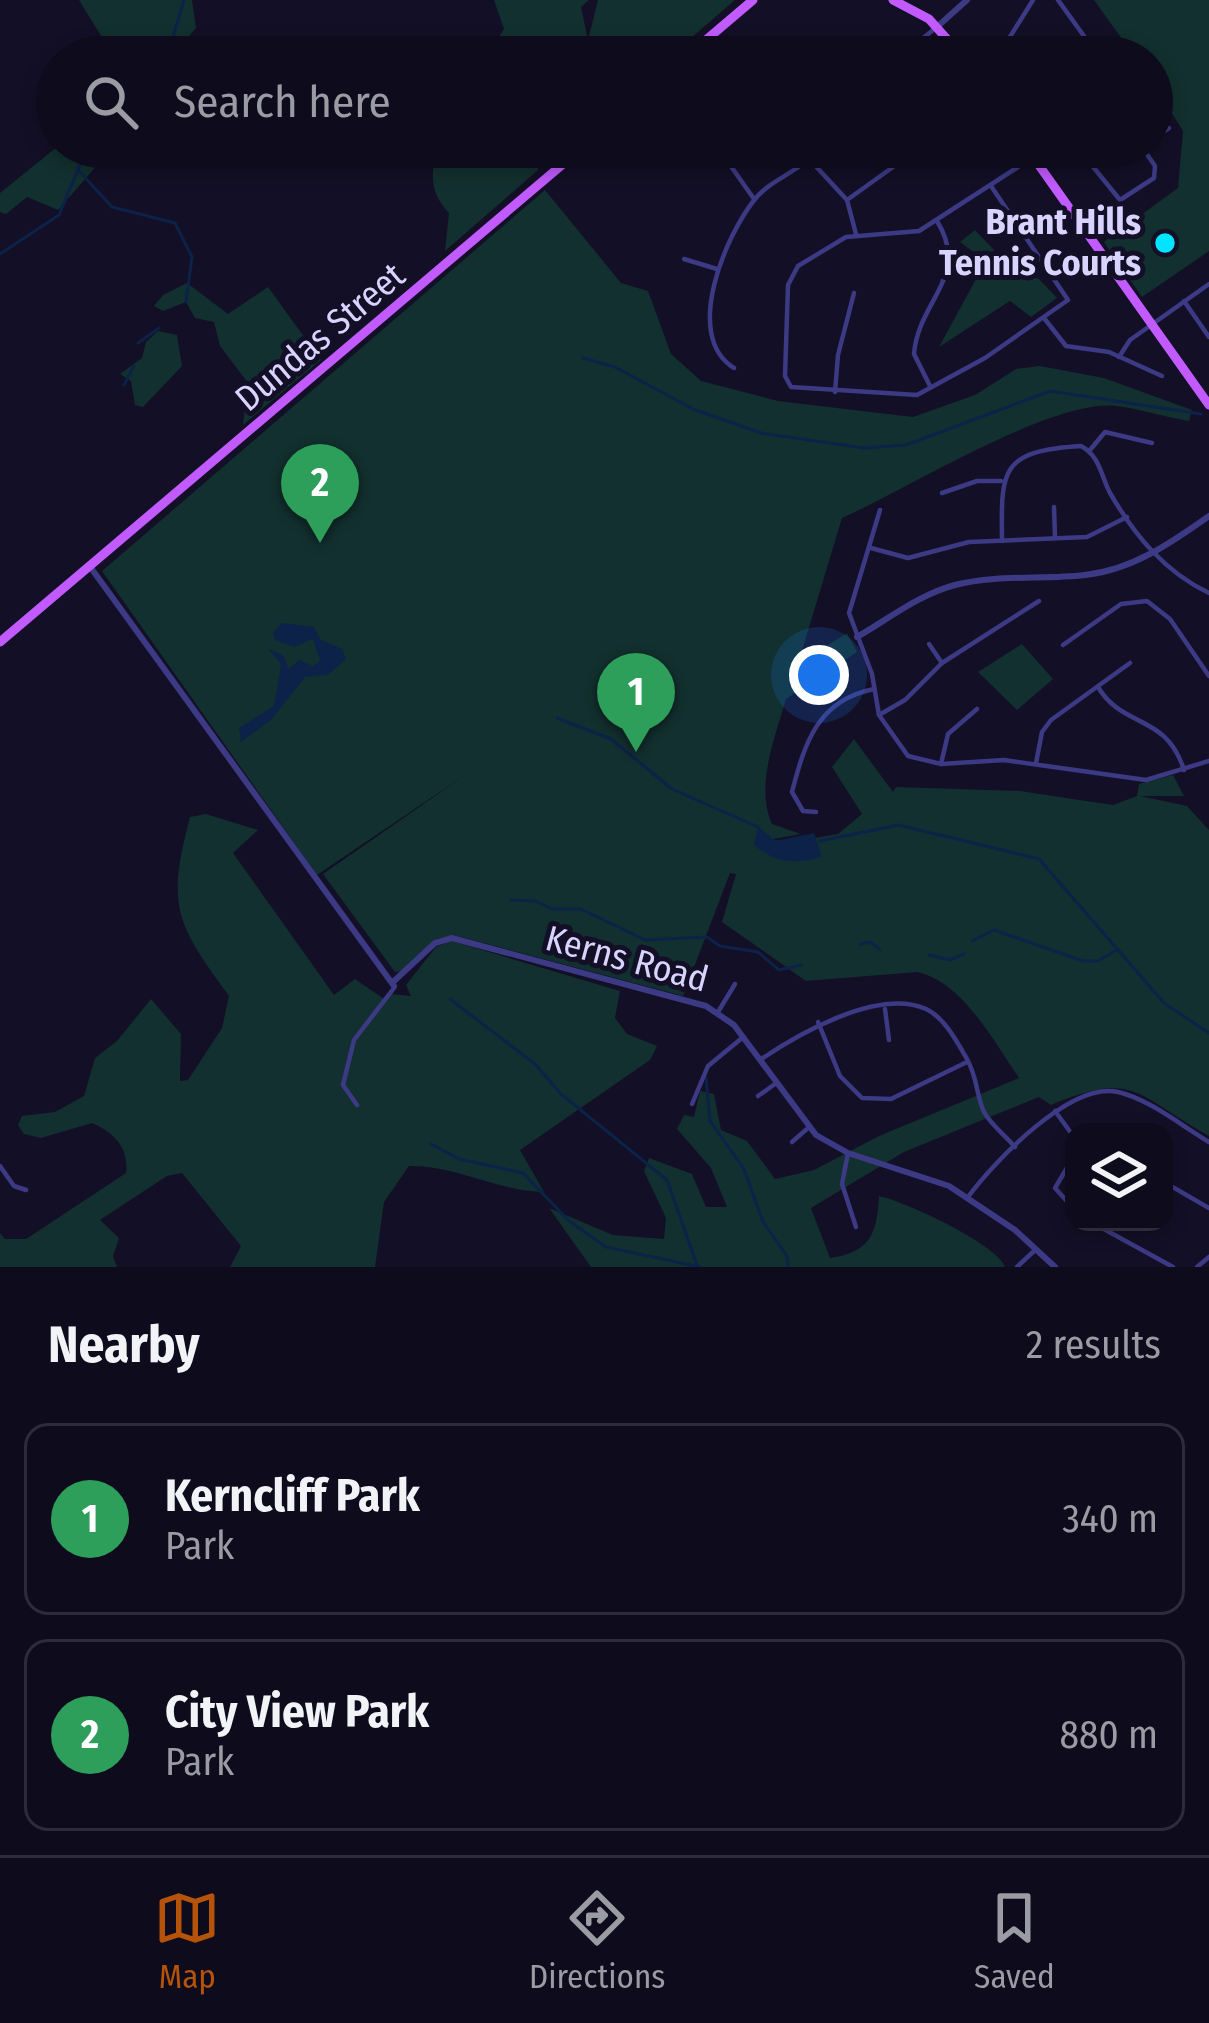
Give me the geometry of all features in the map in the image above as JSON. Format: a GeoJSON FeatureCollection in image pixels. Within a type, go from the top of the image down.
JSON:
{"type":"FeatureCollection","features":[{"type":"Feature","properties":{"kind":"main road"},"geometry":{"type":"LineString","coordinates":[[711,36],[753,0]]}},
{"type":"Feature","properties":{"kind":"main road"},"geometry":{"type":"LineString","coordinates":[[893,0],[938,26],[946,36]]}},
{"type":"Feature","properties":{"kind":"main road","name":"Dundas Street"},"geometry":{"type":"LineString","coordinates":[[0,642],[558,168]]}},
{"type":"Feature","properties":{"kind":"main road"},"geometry":{"type":"LineString","coordinates":[[1041,168],[1209,405]]}},
{"type":"Feature","properties":{"kind":"street"},"geometry":{"type":"LineString","coordinates":[[925,36],[967,0]]}},
{"type":"Feature","properties":{"kind":"street"},"geometry":{"type":"LineString","coordinates":[[1010,36],[1033,0]]}},
{"type":"Feature","properties":{"kind":"street"},"geometry":{"type":"LineString","coordinates":[[1058,0],[1084,36]]}},
{"type":"Feature","properties":{"kind":"street"},"geometry":{"type":"LineString","coordinates":[[732,168],[754,200]]}},
{"type":"Feature","properties":{"kind":"street"},"geometry":{"type":"LineString","coordinates":[[734,368],[722,358],[711,328],[717,268],[754,200],[798,168]]}},
{"type":"Feature","properties":{"kind":"street"},"geometry":{"type":"LineString","coordinates":[[815,168],[847,200],[856,235]]}},
{"type":"Feature","properties":{"kind":"street"},"geometry":{"type":"LineString","coordinates":[[847,200],[892,168]]}},
{"type":"Feature","properties":{"kind":"street"},"geometry":{"type":"LineString","coordinates":[[991,186],[1068,300],[985,358],[911,396],[801,391],[788,384],[788,286],[798,266],[856,235],[904,235],[937,220],[1019,168]]}},
{"type":"Feature","properties":{"kind":"street"},"geometry":{"type":"LineString","coordinates":[[1094,168],[1120,200],[1154,178],[1155,168]]}},
{"type":"Feature","properties":{"kind":"street"},"geometry":{"type":"LineString","coordinates":[[930,386],[914,355],[951,263],[950,244],[937,220]]}},
{"type":"Feature","properties":{"kind":"street"},"geometry":{"type":"LineString","coordinates":[[685,259],[717,268]]}},
{"type":"Feature","properties":{"kind":"street"},"geometry":{"type":"LineString","coordinates":[[1119,357],[1126,343],[1209,284]]}},
{"type":"Feature","properties":{"kind":"street"},"geometry":{"type":"LineString","coordinates":[[835,392],[838,355],[854,293]]}},
{"type":"Feature","properties":{"kind":"street"},"geometry":{"type":"LineString","coordinates":[[1184,301],[1209,337]]}},
{"type":"Feature","properties":{"kind":"street"},"geometry":{"type":"LineString","coordinates":[[1043,316],[1066,346],[1119,357],[1162,376]]}},
{"type":"Feature","properties":{"kind":"street"},"geometry":{"type":"LineString","coordinates":[[1089,450],[1105,432],[1152,443]]}},
{"type":"Feature","properties":{"kind":"street"},"geometry":{"type":"LineString","coordinates":[[1002,541],[1001,482],[1012,463],[1075,446],[1089,450],[1127,517],[1154,553],[1177,577],[1209,593]]}},
{"type":"Feature","properties":{"kind":"street"},"geometry":{"type":"LineString","coordinates":[[943,493],[977,481],[1001,482]]}},
{"type":"Feature","properties":{"kind":"street"},"geometry":{"type":"LineString","coordinates":[[1054,507],[1055,539]]}},
{"type":"Feature","properties":{"kind":"street"},"geometry":{"type":"LineString","coordinates":[[880,510],[849,614],[879,715],[908,756],[940,764],[1036,764],[1146,780],[1209,761]]}},
{"type":"Feature","properties":{"kind":"street"},"geometry":{"type":"LineString","coordinates":[[857,637],[908,604],[956,585],[1089,575],[1154,553],[1209,516]]}},
{"type":"Feature","properties":{"kind":"street"},"geometry":{"type":"LineString","coordinates":[[869,547],[908,558],[969,542],[1100,533],[1127,517]]}},
{"type":"Feature","properties":{"kind":"street"},"geometry":{"type":"LineString","coordinates":[[91,568],[383,976],[394,984],[352,1045],[343,1085],[356,1105]]}},
{"type":"Feature","properties":{"kind":"street"},"geometry":{"type":"LineString","coordinates":[[879,715],[905,700],[942,663],[1039,601]]}},
{"type":"Feature","properties":{"kind":"street"},"geometry":{"type":"LineString","coordinates":[[1063,645],[1121,604],[1147,602],[1170,619],[1209,676]]}},
{"type":"Feature","properties":{"kind":"street"},"geometry":{"type":"LineString","coordinates":[[982,622],[989,634]]}},
{"type":"Feature","properties":{"kind":"street"},"geometry":{"type":"LineString","coordinates":[[929,644],[942,663]]}},
{"type":"Feature","properties":{"kind":"street"},"geometry":{"type":"LineString","coordinates":[[1036,764],[1042,732],[1051,720],[1130,663]]}},
{"type":"Feature","properties":{"kind":"street"},"geometry":{"type":"LineString","coordinates":[[1098,687],[1111,706],[1165,732],[1184,771]]}},
{"type":"Feature","properties":{"kind":"street"},"geometry":{"type":"LineString","coordinates":[[817,812],[803,811],[792,792],[813,724],[852,694],[874,689]]}},
{"type":"Feature","properties":{"kind":"street"},"geometry":{"type":"LineString","coordinates":[[940,764],[948,734],[977,709]]}},
{"type":"Feature","properties":{"kind":"street","name":"Kerns Road"},"geometry":{"type":"LineString","coordinates":[[394,984],[447,938],[718,1012],[742,1037],[808,1128],[848,1154],[933,1179],[968,1197],[1015,1230],[1055,1267]]}},
{"type":"Feature","properties":{"kind":"street"},"geometry":{"type":"LineString","coordinates":[[718,1012],[735,984]]}},
{"type":"Feature","properties":{"kind":"street"},"geometry":{"type":"LineString","coordinates":[[884,1008],[889,1040]]}},
{"type":"Feature","properties":{"kind":"street"},"geometry":{"type":"LineString","coordinates":[[759,1061],[818,1022],[884,1008],[928,1010],[946,1025],[968,1061],[982,1088],[984,1112],[1016,1147]]}},
{"type":"Feature","properties":{"kind":"street"},"geometry":{"type":"LineString","coordinates":[[818,1022],[840,1076],[862,1098],[891,1099],[968,1061]]}},
{"type":"Feature","properties":{"kind":"street"},"geometry":{"type":"LineString","coordinates":[[692,1104],[708,1066],[742,1037]]}},
{"type":"Feature","properties":{"kind":"street"},"geometry":{"type":"LineString","coordinates":[[758,1096],[776,1084]]}},
{"type":"Feature","properties":{"kind":"street"},"geometry":{"type":"LineString","coordinates":[[968,1197],[1055,1111],[1096,1093],[1116,1091],[1209,1142]]}},
{"type":"Feature","properties":{"kind":"street"},"geometry":{"type":"LineString","coordinates":[[1055,1111],[1065,1125]]}},
{"type":"Feature","properties":{"kind":"street"},"geometry":{"type":"LineString","coordinates":[[792,1142],[808,1128]]}},
{"type":"Feature","properties":{"kind":"street"},"geometry":{"type":"LineString","coordinates":[[848,1154],[842,1184],[856,1227]]}},
{"type":"Feature","properties":{"kind":"street"},"geometry":{"type":"LineString","coordinates":[[0,1166],[14,1186],[26,1190]]}},
{"type":"Feature","properties":{"kind":"street"},"geometry":{"type":"LineString","coordinates":[[1065,1171],[1055,1188],[1065,1199]]}},
{"type":"Feature","properties":{"kind":"street"},"geometry":{"type":"LineString","coordinates":[[1173,1187],[1209,1208]]}},
{"type":"Feature","properties":{"kind":"street"},"geometry":{"type":"LineString","coordinates":[[1107,1231],[1172,1267]]}},
{"type":"Feature","properties":{"kind":"street"},"geometry":{"type":"LineString","coordinates":[[1017,1267],[1034,1251]]}},
{"type":"Feature","properties":{"kind":"street"},"geometry":{"type":"LineString","coordinates":[[1197,1267],[1209,1257]]}},
{"type":"Feature","properties":{"kind":"green space"},"geometry":{"type":"Polygon","coordinates":[[[79,0],[192,0],[196,28],[189,36],[101,36],[79,0]]]}},
{"type":"Feature","properties":{"kind":"green space"},"geometry":{"type":"Polygon","coordinates":[[[494,0],[589,0],[581,7],[587,36],[499,36],[504,29],[494,0]]]}},
{"type":"Feature","properties":{"kind":"green space"},"geometry":{"type":"Polygon","coordinates":[[[598,0],[735,0],[693,36],[589,36],[598,0]]]}},
{"type":"Feature","properties":{"kind":"green space"},"geometry":{"type":"Polygon","coordinates":[[[1094,0],[1209,0],[1209,251],[1142,297],[1104,242],[1178,188],[1183,131],[1173,115],[1173,36],[1120,36],[1094,0]]]}},
{"type":"Feature","properties":{"kind":"green space"},"geometry":{"type":"Polygon","coordinates":[[[36,164],[36,168],[95,168],[58,210],[27,197],[6,214],[0,212],[0,193],[36,164]]]}},
{"type":"Feature","properties":{"kind":"green space"},"geometry":{"type":"Polygon","coordinates":[[[434,168],[539,168],[445,251],[449,213],[433,182],[434,168]]]}},
{"type":"Feature","properties":{"kind":"green space"},"geometry":{"type":"Polygon","coordinates":[[[545,190],[621,283],[648,291],[671,354],[701,381],[778,401],[913,417],[975,395],[1016,369],[1040,366],[1104,378],[1192,410],[1189,421],[1116,406],[1055,417],[979,449],[842,518],[798,664],[847,633],[857,652],[786,699],[768,762],[765,794],[772,824],[801,834],[769,840],[838,834],[862,814],[832,767],[854,739],[893,792],[896,787],[1020,791],[1113,805],[1137,796],[1139,784],[1173,775],[1184,796],[1140,796],[1187,806],[1209,830],[1209,1136],[1134,1092],[1101,1089],[1051,1105],[1039,1097],[904,1152],[811,1208],[830,1258],[855,1251],[869,1239],[879,1196],[969,1236],[1005,1267],[591,1267],[549,1208],[613,1235],[664,1239],[666,1218],[644,1171],[649,1158],[692,1174],[706,1207],[727,1207],[711,1168],[677,1129],[684,1115],[694,1117],[700,1091],[714,1094],[721,1130],[747,1141],[775,1179],[814,1170],[879,1136],[1019,1078],[976,1015],[934,978],[917,972],[806,981],[722,922],[736,874],[730,873],[683,996],[454,935],[436,939],[406,971],[395,972],[323,874],[468,773],[317,875],[102,571],[545,190]]]}},
{"type":"Feature","properties":{"kind":"green space"},"geometry":{"type":"Polygon","coordinates":[[[975,230],[1016,273],[1039,279],[1057,298],[1031,317],[1010,301],[939,347],[976,279],[976,254],[960,242],[975,230]]]}},
{"type":"Feature","properties":{"kind":"green space"},"geometry":{"type":"Polygon","coordinates":[[[187,283],[228,314],[268,287],[321,360],[243,425],[248,383],[220,346],[214,322],[195,318],[186,302],[163,311],[154,306],[163,295],[187,283]]]}},
{"type":"Feature","properties":{"kind":"green space"},"geometry":{"type":"Polygon","coordinates":[[[158,331],[177,335],[182,366],[143,407],[135,405],[131,381],[120,374],[142,358],[146,342],[158,331]]]}},
{"type":"Feature","properties":{"kind":"green space"},"geometry":{"type":"Polygon","coordinates":[[[1022,644],[1053,679],[1017,710],[978,672],[1022,644]]]}},
{"type":"Feature","properties":{"kind":"green space"},"geometry":{"type":"Polygon","coordinates":[[[206,814],[258,830],[233,853],[334,995],[355,979],[384,999],[391,994],[411,996],[406,985],[436,947],[452,941],[620,991],[615,1018],[627,1034],[657,1046],[650,1060],[520,1150],[544,1192],[409,1166],[384,1202],[375,1267],[230,1267],[241,1246],[182,1173],[167,1176],[100,1220],[119,1238],[113,1256],[117,1267],[0,1267],[0,1233],[5,1239],[26,1239],[126,1173],[122,1148],[100,1127],[92,1123],[41,1138],[24,1134],[18,1125],[22,1116],[55,1112],[84,1096],[95,1058],[117,1041],[151,999],[181,1034],[180,1081],[188,1080],[222,1028],[229,996],[187,931],[178,894],[190,817],[206,814]]]}},
{"type":"Feature","properties":{"kind":"water"},"geometry":{"type":"Polygon","coordinates":[[[282,623],[314,627],[321,640],[342,649],[346,659],[328,675],[305,677],[271,720],[241,742],[239,728],[274,706],[281,664],[268,649],[283,655],[289,669],[299,660],[313,666],[320,661],[313,639],[294,647],[275,640],[273,633],[282,623]]]}},
{"type":"Feature","properties":{"kind":"water"},"geometry":{"type":"Polygon","coordinates":[[[758,827],[776,841],[814,833],[822,857],[795,861],[771,856],[754,845],[758,827]]]}},
{"type":"Feature","properties":{"kind":"waterway"},"geometry":{"type":"LineString","coordinates":[[173,36],[184,0]]}},
{"type":"Feature","properties":{"kind":"waterway"},"geometry":{"type":"LineString","coordinates":[[0,254],[59,215],[79,168]]}},
{"type":"Feature","properties":{"kind":"waterway"},"geometry":{"type":"LineString","coordinates":[[78,170],[112,207],[175,223],[192,257],[186,302]]}},
{"type":"Feature","properties":{"kind":"waterway"},"geometry":{"type":"LineString","coordinates":[[138,343],[159,328]]}},
{"type":"Feature","properties":{"kind":"waterway"},"geometry":{"type":"LineString","coordinates":[[583,358],[615,367],[693,409],[761,433],[864,448],[906,445],[1050,391],[1201,414]]}},
{"type":"Feature","properties":{"kind":"waterway"},"geometry":{"type":"LineString","coordinates":[[124,385],[134,366]]}},
{"type":"Feature","properties":{"kind":"waterway"},"geometry":{"type":"LineString","coordinates":[[557,718],[611,739],[672,789],[758,827]]}},
{"type":"Feature","properties":{"kind":"waterway"},"geometry":{"type":"LineString","coordinates":[[820,841],[899,825],[1039,859],[1165,1004],[1209,1033]]}},
{"type":"Feature","properties":{"kind":"waterway"},"geometry":{"type":"LineString","coordinates":[[511,900],[535,901],[552,909],[581,909],[645,940],[707,937],[720,946],[758,952],[779,970],[801,965]]}},
{"type":"Feature","properties":{"kind":"waterway"},"geometry":{"type":"LineString","coordinates":[[972,941],[994,930],[1083,961],[1098,961],[1115,951]]}},
{"type":"Feature","properties":{"kind":"waterway"},"geometry":{"type":"LineString","coordinates":[[860,944],[871,942],[880,950]]}},
{"type":"Feature","properties":{"kind":"waterway"},"geometry":{"type":"LineString","coordinates":[[929,955],[950,960],[964,954]]}},
{"type":"Feature","properties":{"kind":"waterway"},"geometry":{"type":"LineString","coordinates":[[450,999],[535,1064],[561,1094],[667,1180],[697,1265]]}},
{"type":"Feature","properties":{"kind":"waterway"},"geometry":{"type":"LineString","coordinates":[[706,1078],[710,1121],[744,1169],[763,1222],[787,1256],[788,1267]]}},
{"type":"Feature","properties":{"kind":"waterway"},"geometry":{"type":"LineString","coordinates":[[431,1144],[459,1159],[523,1173],[569,1221],[606,1247],[700,1267]]}},
{"type":"Feature","properties":{"kind":"place","name":"Brant Hills Tennis Courts"},"geometry":{"type":"Point","coordinates":[1165,243]}},
{"type":"Feature","properties":{"kind":"place","name":"City View Park"},"geometry":{"type":"Point","coordinates":[320,543]}},
{"type":"Feature","properties":{"kind":"place","name":"Kerncliff Park"},"geometry":{"type":"Point","coordinates":[636,752]}}]}
